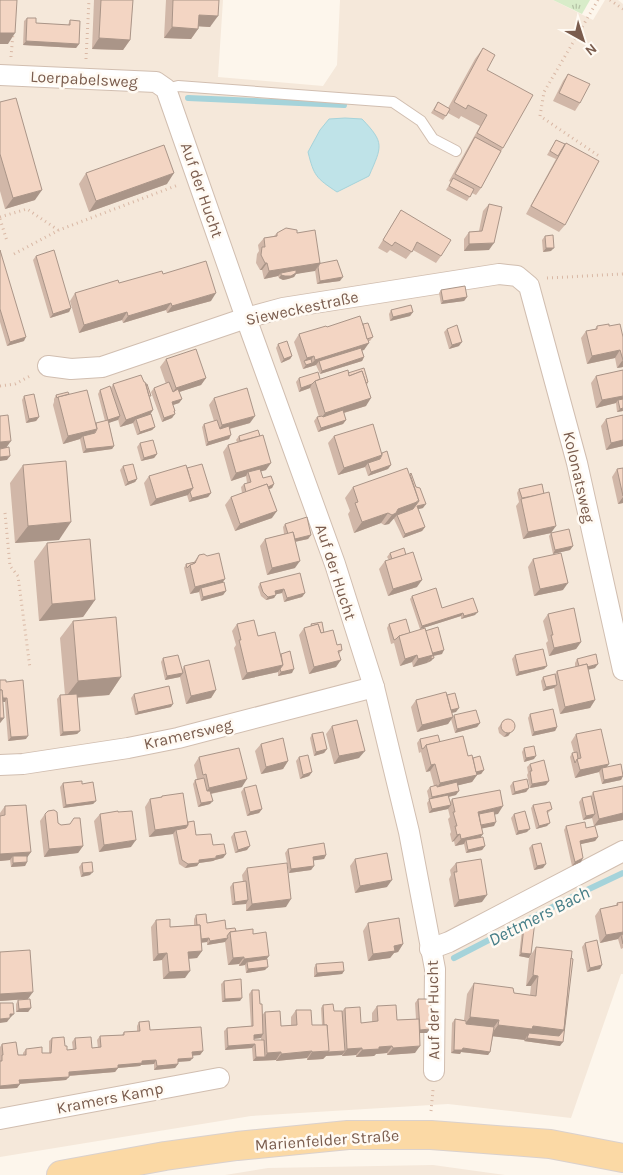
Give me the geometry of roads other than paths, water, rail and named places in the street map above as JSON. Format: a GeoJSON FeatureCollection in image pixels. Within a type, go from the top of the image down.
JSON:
{"type":"FeatureCollection","features":[{"type":"Feature","properties":{"kind":"main road","name":"Marienfelder Straße"},"geometry":{"type":"LineString","coordinates":[[61,1175],[165,1156],[237,1146],[348,1135],[431,1135],[550,1144],[623,1158]]}},
{"type":"Feature","properties":{"kind":"street","name":"Loerpabelsweg"},"geometry":{"type":"LineString","coordinates":[[5,75],[156,82],[166,89]]}},
{"type":"Feature","properties":{"kind":"street","name":"Auf der Hucht"},"geometry":{"type":"LineString","coordinates":[[166,89],[335,564],[374,687],[409,832],[435,969],[434,1071]]}},
{"type":"Feature","properties":{"kind":"street","name":"Sieweckestraße"},"geometry":{"type":"LineString","coordinates":[[48,366],[71,369],[102,367],[246,318],[283,308],[499,274],[517,276],[529,286]]}},
{"type":"Feature","properties":{"kind":"street","name":"Kolonatsweg"},"geometry":{"type":"LineString","coordinates":[[529,286],[577,463],[623,670]]}},
{"type":"Feature","properties":{"kind":"street","name":"Kramersweg"},"geometry":{"type":"LineString","coordinates":[[0,765],[23,764],[170,740],[374,687]]}},
{"type":"Feature","properties":{"kind":"street"},"geometry":{"type":"LineString","coordinates":[[430,949],[449,942],[623,851]]}},
{"type":"Feature","properties":{"kind":"street","name":"Kramers Kamp"},"geometry":{"type":"LineString","coordinates":[[0,1119],[219,1078]]}},
{"type":"Feature","properties":{"kind":"lane"},"geometry":{"type":"LineString","coordinates":[[166,89],[178,86],[393,102],[421,121],[433,138],[456,151]]}},
{"type":"Feature","properties":{"kind":"water"},"geometry":{"type":"Polygon","coordinates":[[[329,119],[362,119],[375,134],[378,140],[379,151],[369,176],[337,192],[324,183],[314,172],[308,152],[320,130],[329,119]]]}},
{"type":"Feature","properties":{"kind":"waterway"},"geometry":{"type":"LineString","coordinates":[[188,98],[344,105]]}},
{"type":"Feature","properties":{"kind":"waterway","name":"Dettmers Bach"},"geometry":{"type":"LineString","coordinates":[[454,958],[623,873]]}}]}
